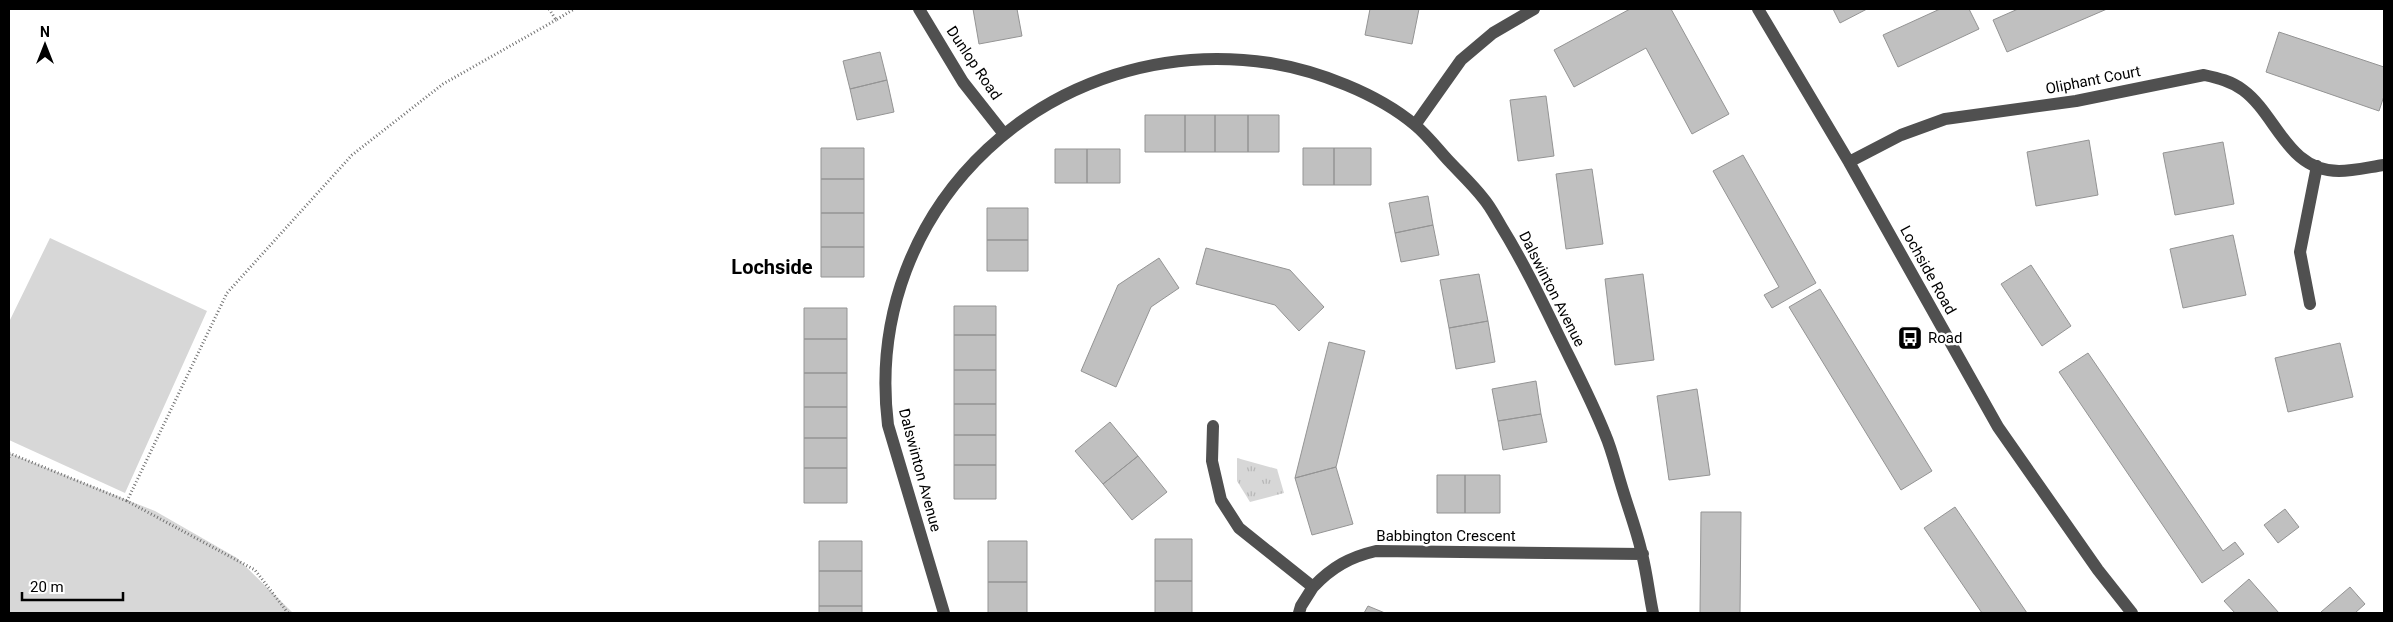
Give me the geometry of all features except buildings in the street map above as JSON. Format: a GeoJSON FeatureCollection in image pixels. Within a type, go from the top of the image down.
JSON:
{"type":"FeatureCollection","features":[{"type":"Feature","properties":{"kind":"street","name":"Dunlop Road"},"geometry":{"type":"LineString","coordinates":[[920,9],[963,82],[1004,134]]}},
{"type":"Feature","properties":{"kind":"street"},"geometry":{"type":"LineString","coordinates":[[1415,125],[1461,60],[1493,33],[1534,9]]}},
{"type":"Feature","properties":{"kind":"street","name":"Lochside Road"},"geometry":{"type":"LineString","coordinates":[[1758,9],[1849,162],[1998,427],[2098,570],[2132,613]]}},
{"type":"Feature","properties":{"kind":"street","name":"Dalswinton Avenue"},"geometry":{"type":"LineString","coordinates":[[944,613],[888,425],[885,394],[885,359],[890,324],[899,289],[911,256],[929,221],[950,189],[976,160],[1004,134],[1034,112],[1066,93],[1100,79],[1136,68],[1172,61],[1209,58],[1246,60],[1282,65],[1318,74],[1384,104],[1415,125],[1485,200],[1524,264],[1606,435],[1642,554],[1653,613]]}},
{"type":"Feature","properties":{"kind":"street","name":"Oliphant Court"},"geometry":{"type":"LineString","coordinates":[[1849,162],[1901,135],[1945,119],[2076,101],[2204,75],[2222,79],[2244,90],[2286,144],[2300,157],[2317,166],[2338,171],[2384,165]]}},
{"type":"Feature","properties":{"kind":"street"},"geometry":{"type":"LineString","coordinates":[[2310,304],[2300,252],[2317,166]]}},
{"type":"Feature","properties":{"kind":"street"},"geometry":{"type":"LineString","coordinates":[[1213,426],[1212,461],[1221,500],[1239,528],[1313,587]]}},
{"type":"Feature","properties":{"kind":"street","name":"Babbington Crescent"},"geometry":{"type":"LineString","coordinates":[[1299,613],[1301,606],[1313,587],[1327,572],[1344,561],[1376,551],[1642,554]]}},
{"type":"Feature","properties":{"kind":"path"},"geometry":{"type":"LineString","coordinates":[[549,9],[556,20]]}},
{"type":"Feature","properties":{"kind":"path"},"geometry":{"type":"LineString","coordinates":[[127,501],[227,293],[352,154],[443,84],[574,9]]}},
{"type":"Feature","properties":{"kind":"path"},"geometry":{"type":"LineString","coordinates":[[9,458],[9,453],[127,501],[255,570],[288,613]]}},
{"type":"Feature","properties":{"kind":"green space"},"geometry":{"type":"Polygon","coordinates":[[[50,238],[207,311],[125,493],[9,440],[9,322],[50,238]]]}},
{"type":"Feature","properties":{"kind":"green space"},"geometry":{"type":"Polygon","coordinates":[[[9,453],[155,511],[237,558],[293,613],[9,613],[9,453]]]}},
{"type":"Feature","properties":{"kind":"green space"},"geometry":{"type":"Polygon","coordinates":[[[1237,458],[1277,469],[1284,493],[1250,502],[1237,481],[1237,458]]]}},
{"type":"Feature","properties":{"kind":"place","name":"Road"},"geometry":{"type":"Point","coordinates":[1910,338]}},
{"type":"Feature","properties":{"kind":"district","name":"Lochside"},"geometry":{"type":"Point","coordinates":[772,267]}}]}
